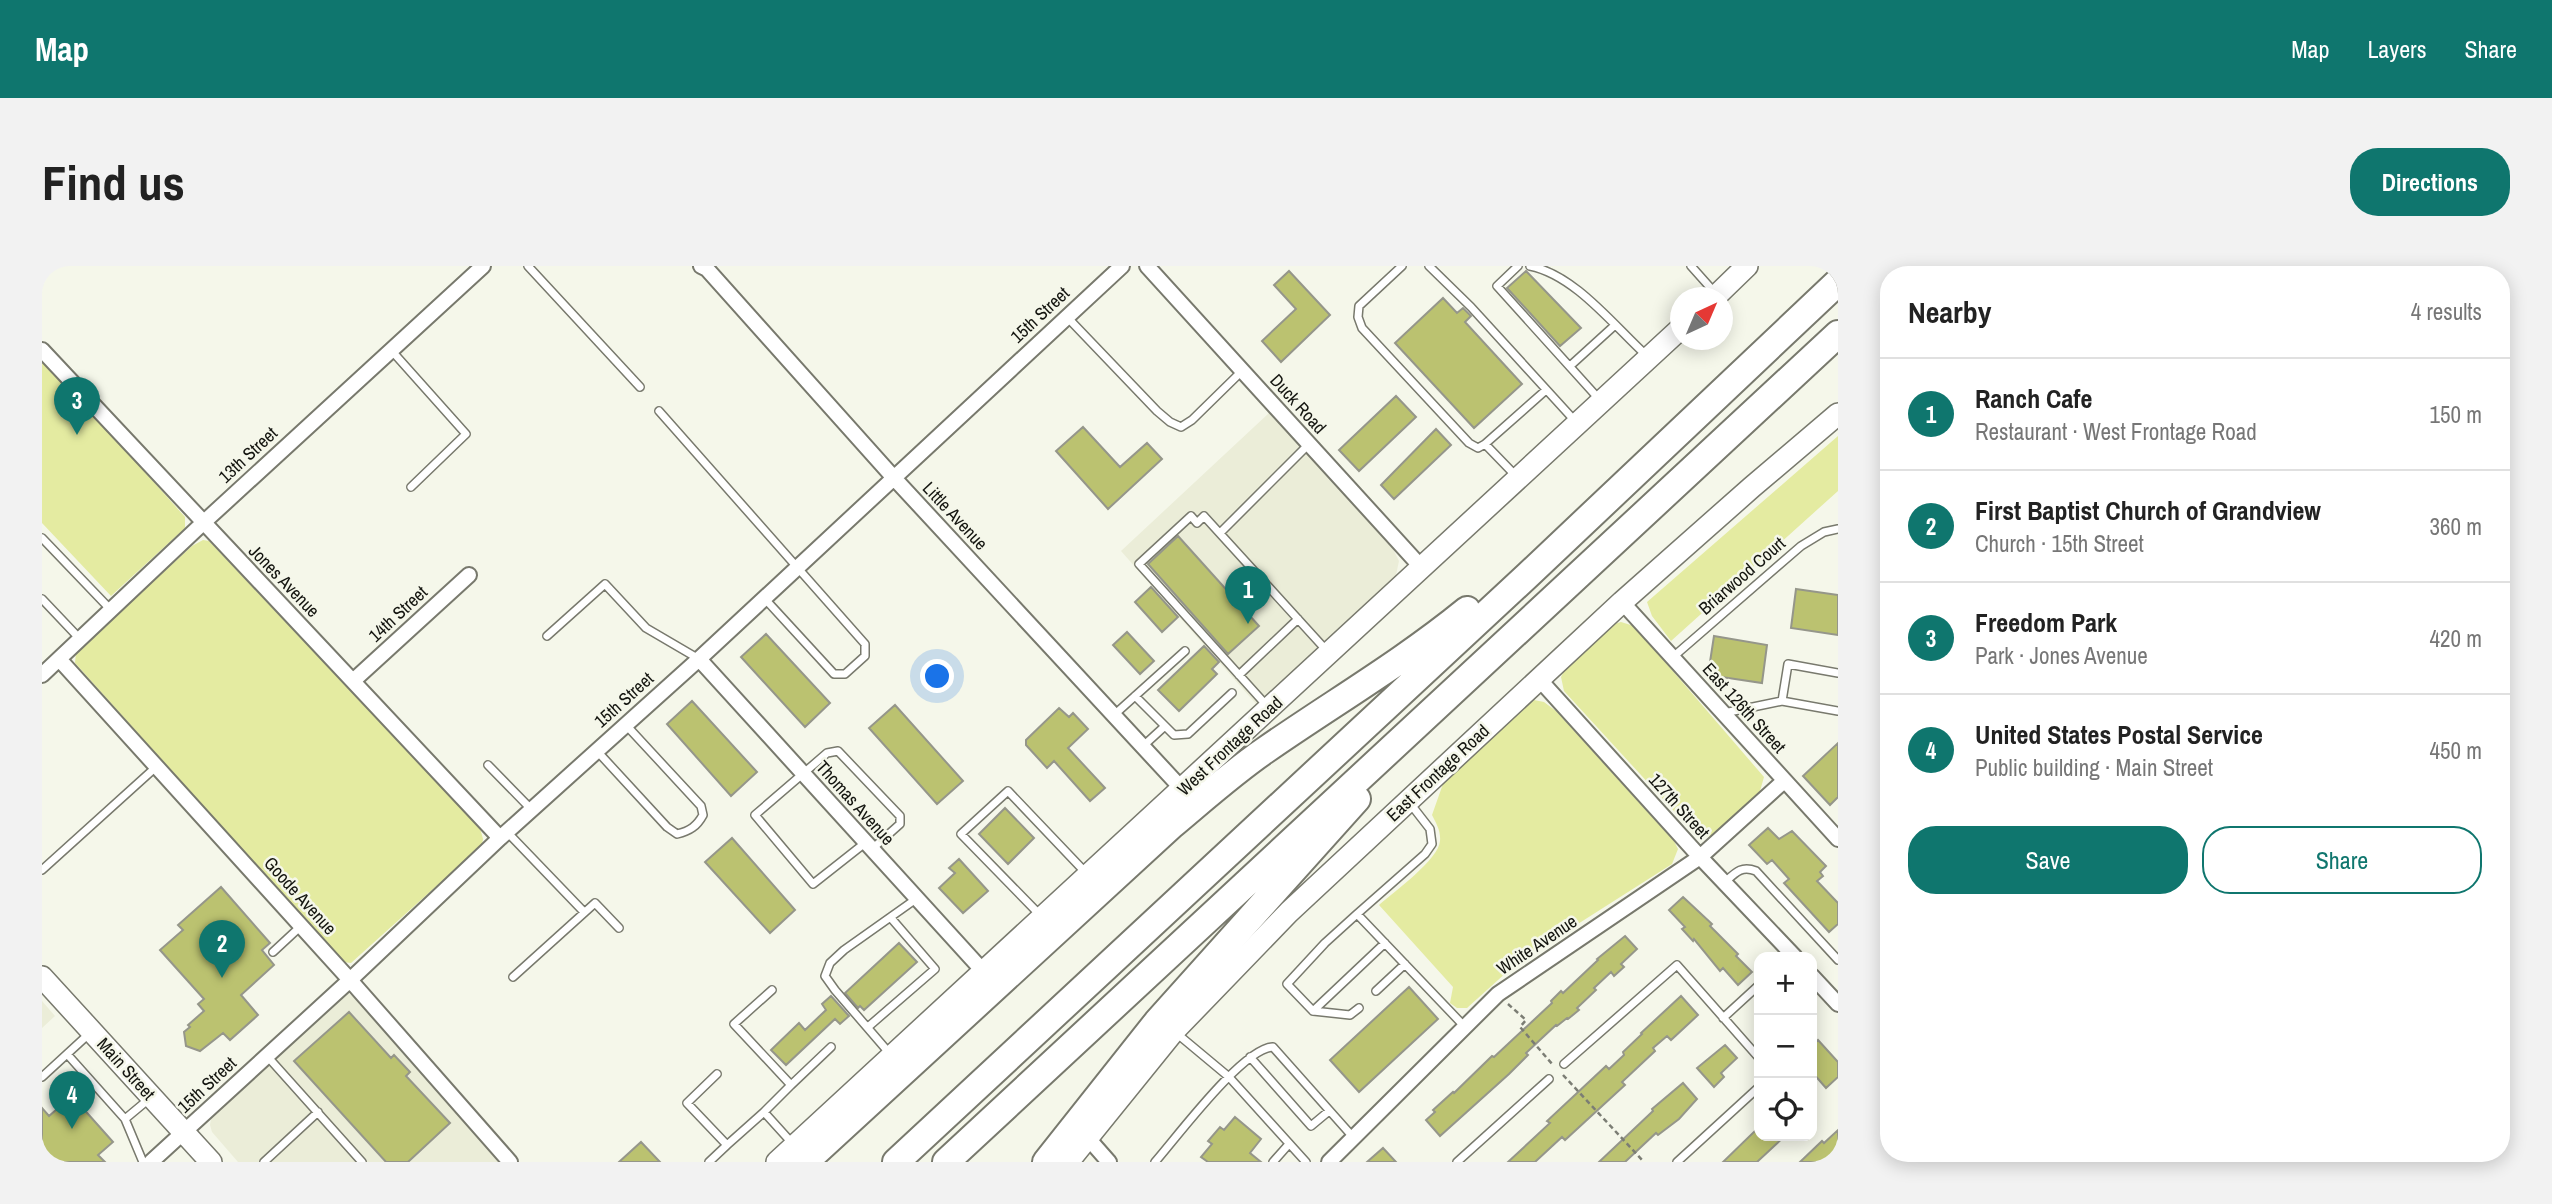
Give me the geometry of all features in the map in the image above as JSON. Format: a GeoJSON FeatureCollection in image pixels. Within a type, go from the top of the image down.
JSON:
{"type":"FeatureCollection","features":[{"type":"Feature","properties":{"kind":"highway"},"geometry":{"type":"LineString","coordinates":[[896,1162],[1528,575],[1838,282]]}},
{"type":"Feature","properties":{"kind":"highway"},"geometry":{"type":"LineString","coordinates":[[946,1162],[1838,334]]}},
{"type":"Feature","properties":{"kind":"highway"},"geometry":{"type":"LineString","coordinates":[[800,1154],[1172,825],[1262,752],[1424,644],[1500,583],[1528,575]]}},
{"type":"Feature","properties":{"kind":"highway"},"geometry":{"type":"LineString","coordinates":[[1046,1162],[1157,1022],[1334,826],[1408,739],[1414,726]]}},
{"type":"Feature","properties":{"kind":"street","name":"13th Street"},"geometry":{"type":"LineString","coordinates":[[42,675],[483,266]]}},
{"type":"Feature","properties":{"kind":"street","name":"Little Avenue"},"geometry":{"type":"LineString","coordinates":[[701,266],[716,279],[894,478],[1183,790]]}},
{"type":"Feature","properties":{"kind":"street","name":"15th Street"},"geometry":{"type":"LineString","coordinates":[[151,1162],[1122,266]]}},
{"type":"Feature","properties":{"kind":"street","name":"Duck Road"},"geometry":{"type":"LineString","coordinates":[[1147,266],[1422,568]]}},
{"type":"Feature","properties":{"kind":"street"},"geometry":{"type":"LineString","coordinates":[[1725,287],[1747,266]]}},
{"type":"Feature","properties":{"kind":"street","name":"West Frontage Road"},"geometry":{"type":"LineString","coordinates":[[777,1162],[800,1154],[892,1055],[1183,790],[1670,338]]}},
{"type":"Feature","properties":{"kind":"street","name":"Jones Avenue"},"geometry":{"type":"LineString","coordinates":[[42,350],[353,681],[503,835]]}},
{"type":"Feature","properties":{"kind":"street","name":"East Frontage Road"},"geometry":{"type":"LineString","coordinates":[[1068,1162],[1174,1031],[1289,912],[1622,602],[1838,414]]}},
{"type":"Feature","properties":{"kind":"street","name":"14th Street"},"geometry":{"type":"LineString","coordinates":[[353,681],[469,575]]}},
{"type":"Feature","properties":{"kind":"street","name":"East 126th Street"},"geometry":{"type":"LineString","coordinates":[[1622,602],[1838,839]]}},
{"type":"Feature","properties":{"kind":"street","name":"Goode Avenue"},"geometry":{"type":"LineString","coordinates":[[59,659],[350,980],[510,1162]]}},
{"type":"Feature","properties":{"kind":"street","name":"Thomas Avenue"},"geometry":{"type":"LineString","coordinates":[[699,659],[983,971]]}},
{"type":"Feature","properties":{"kind":"street","name":"127th Street"},"geometry":{"type":"LineString","coordinates":[[1539,679],[1788,952]]}},
{"type":"Feature","properties":{"kind":"street","name":"White Avenue"},"geometry":{"type":"LineString","coordinates":[[1329,1162],[1498,994],[1700,857],[1784,781]]}},
{"type":"Feature","properties":{"kind":"street","name":"Main Street"},"geometry":{"type":"LineString","coordinates":[[42,977],[211,1162]]}},
{"type":"Feature","properties":{"kind":"street"},"geometry":{"type":"LineString","coordinates":[[1817,981],[1838,1004]]}},
{"type":"Feature","properties":{"kind":"street"},"geometry":{"type":"LineString","coordinates":[[1087,1137],[1110,1162]]}},
{"type":"Feature","properties":{"kind":"lane"},"geometry":{"type":"LineString","coordinates":[[528,266],[640,387]]}},
{"type":"Feature","properties":{"kind":"lane"},"geometry":{"type":"LineString","coordinates":[[1402,266],[1359,306],[1358,317],[1362,328],[1469,443],[1478,448],[1485,444],[1546,390]]}},
{"type":"Feature","properties":{"kind":"lane"},"geometry":{"type":"LineString","coordinates":[[1429,266],[1471,307],[1578,424]]}},
{"type":"Feature","properties":{"kind":"lane"},"geometry":{"type":"LineString","coordinates":[[1518,266],[1497,286],[1602,402]]}},
{"type":"Feature","properties":{"kind":"lane"},"geometry":{"type":"LineString","coordinates":[[1530,266],[1548,270],[1577,290],[1649,358]]}},
{"type":"Feature","properties":{"kind":"lane"},"geometry":{"type":"LineString","coordinates":[[1690,266],[1708,287]]}},
{"type":"Feature","properties":{"kind":"lane"},"geometry":{"type":"LineString","coordinates":[[1067,317],[1157,411],[1181,427],[1192,420],[1242,371]]}},
{"type":"Feature","properties":{"kind":"lane"},"geometry":{"type":"LineString","coordinates":[[1570,366],[1614,326]]}},
{"type":"Feature","properties":{"kind":"lane"},"geometry":{"type":"LineString","coordinates":[[391,350],[466,434],[411,487]]}},
{"type":"Feature","properties":{"kind":"lane"},"geometry":{"type":"LineString","coordinates":[[659,411],[799,566],[865,644],[865,656],[845,674],[834,674],[764,598]]}},
{"type":"Feature","properties":{"kind":"lane"},"geometry":{"type":"LineString","coordinates":[[1220,533],[1309,444]]}},
{"type":"Feature","properties":{"kind":"lane"},"geometry":{"type":"LineString","coordinates":[[1485,444],[1519,479]]}},
{"type":"Feature","properties":{"kind":"lane"},"geometry":{"type":"LineString","coordinates":[[1270,709],[1139,564],[1191,516],[1197,523],[1204,516],[1329,654]]}},
{"type":"Feature","properties":{"kind":"lane","name":"Briarwood Court"},"geometry":{"type":"LineString","coordinates":[[1672,657],[1801,546],[1824,532],[1838,529]]}},
{"type":"Feature","properties":{"kind":"lane"},"geometry":{"type":"LineString","coordinates":[[42,538],[111,610]]}},
{"type":"Feature","properties":{"kind":"lane"},"geometry":{"type":"LineString","coordinates":[[547,636],[605,584],[646,628],[699,659]]}},
{"type":"Feature","properties":{"kind":"lane"},"geometry":{"type":"LineString","coordinates":[[42,598],[80,640]]}},
{"type":"Feature","properties":{"kind":"lane"},"geometry":{"type":"LineString","coordinates":[[1239,675],[1298,619]]}},
{"type":"Feature","properties":{"kind":"lane"},"geometry":{"type":"LineString","coordinates":[[1113,716],[1185,651]]}},
{"type":"Feature","properties":{"kind":"lane"},"geometry":{"type":"LineString","coordinates":[[1782,701],[1788,664],[1838,673]]}},
{"type":"Feature","properties":{"kind":"lane"},"geometry":{"type":"LineString","coordinates":[[1136,695],[1174,735],[1188,734],[1232,693]]}},
{"type":"Feature","properties":{"kind":"lane"},"geometry":{"type":"LineString","coordinates":[[1723,713],[1782,701],[1838,711]]}},
{"type":"Feature","properties":{"kind":"lane"},"geometry":{"type":"LineString","coordinates":[[597,751],[667,827],[677,834],[688,832],[698,823],[703,814],[701,806],[625,725]]}},
{"type":"Feature","properties":{"kind":"lane"},"geometry":{"type":"LineString","coordinates":[[1142,747],[1165,726]]}},
{"type":"Feature","properties":{"kind":"lane"},"geometry":{"type":"LineString","coordinates":[[838,751],[900,816],[900,824],[813,884],[755,815],[802,773],[827,753],[838,751]]}},
{"type":"Feature","properties":{"kind":"lane"},"geometry":{"type":"LineString","coordinates":[[488,765],[531,809]]}},
{"type":"Feature","properties":{"kind":"lane"},"geometry":{"type":"LineString","coordinates":[[42,870],[157,767]]}},
{"type":"Feature","properties":{"kind":"lane"},"geometry":{"type":"LineString","coordinates":[[1043,917],[961,834],[1008,791],[1088,875]]}},
{"type":"Feature","properties":{"kind":"lane"},"geometry":{"type":"LineString","coordinates":[[1359,1007],[1350,1015],[1313,1011],[1287,984],[1325,943],[1425,854],[1432,844],[1430,829],[1408,802]]}},
{"type":"Feature","properties":{"kind":"lane"},"geometry":{"type":"LineString","coordinates":[[503,835],[584,912]]}},
{"type":"Feature","properties":{"kind":"lane"},"geometry":{"type":"LineString","coordinates":[[1724,883],[1741,868],[1748,867],[1756,871],[1838,960]]}},
{"type":"Feature","properties":{"kind":"lane"},"geometry":{"type":"LineString","coordinates":[[892,1055],[825,976],[830,963],[837,957],[916,899]]}},
{"type":"Feature","properties":{"kind":"lane"},"geometry":{"type":"LineString","coordinates":[[513,977],[595,903],[619,928]]}},
{"type":"Feature","properties":{"kind":"lane"},"geometry":{"type":"LineString","coordinates":[[1357,914],[1465,1027]]}},
{"type":"Feature","properties":{"kind":"lane"},"geometry":{"type":"LineString","coordinates":[[868,1027],[935,969],[891,918]]}},
{"type":"Feature","properties":{"kind":"lane"},"geometry":{"type":"LineString","coordinates":[[273,952],[301,926]]}},
{"type":"Feature","properties":{"kind":"lane"},"geometry":{"type":"LineString","coordinates":[[1313,1011],[1385,943]]}},
{"type":"Feature","properties":{"kind":"lane"},"geometry":{"type":"LineString","coordinates":[[1376,991],[1405,964]]}},
{"type":"Feature","properties":{"kind":"lane"},"geometry":{"type":"LineString","coordinates":[[1564,1064],[1677,965],[1754,1052]]}},
{"type":"Feature","properties":{"kind":"lane"},"geometry":{"type":"LineString","coordinates":[[772,989],[734,1024],[791,1085]]}},
{"type":"Feature","properties":{"kind":"lane"},"geometry":{"type":"LineString","coordinates":[[1723,1018],[1754,990]]}},
{"type":"Feature","properties":{"kind":"lane"},"geometry":{"type":"LineString","coordinates":[[1174,1031],[1228,1077],[1306,1162]]}},
{"type":"Feature","properties":{"kind":"lane"},"geometry":{"type":"LineString","coordinates":[[42,1077],[92,1032]]}},
{"type":"Feature","properties":{"kind":"lane"},"geometry":{"type":"LineString","coordinates":[[709,1162],[831,1047]]}},
{"type":"Feature","properties":{"kind":"lane"},"geometry":{"type":"LineString","coordinates":[[1155,1162],[1228,1077],[1265,1047],[1273,1047],[1353,1137]]}},
{"type":"Feature","properties":{"kind":"lane"},"geometry":{"type":"LineString","coordinates":[[67,1054],[125,1119],[143,1162]]}},
{"type":"Feature","properties":{"kind":"lane"},"geometry":{"type":"LineString","coordinates":[[267,1055],[362,1162]]}},
{"type":"Feature","properties":{"kind":"lane"},"geometry":{"type":"LineString","coordinates":[[1250,1057],[1311,1126],[1329,1111]]}},
{"type":"Feature","properties":{"kind":"lane"},"geometry":{"type":"LineString","coordinates":[[718,1074],[687,1103],[727,1145]]}},
{"type":"Feature","properties":{"kind":"lane"},"geometry":{"type":"LineString","coordinates":[[1457,1162],[1549,1079]]}},
{"type":"Feature","properties":{"kind":"lane"},"geometry":{"type":"LineString","coordinates":[[1677,1162],[1754,1092]]}},
{"type":"Feature","properties":{"kind":"lane"},"geometry":{"type":"LineString","coordinates":[[125,1119],[152,1097]]}},
{"type":"Feature","properties":{"kind":"lane"},"geometry":{"type":"LineString","coordinates":[[264,1162],[318,1112]]}},
{"type":"Feature","properties":{"kind":"lane"},"geometry":{"type":"LineString","coordinates":[[764,1112],[800,1154]]}},
{"type":"Feature","properties":{"kind":"lane"},"geometry":{"type":"LineString","coordinates":[[1273,1162],[1289,1144]]}},
{"type":"Feature","properties":{"kind":"path"},"geometry":{"type":"LineString","coordinates":[[1498,994],[1526,1020],[1520,1027],[1644,1162]]}},
{"type":"Feature","properties":{"kind":"shaded area"},"geometry":{"type":"Polygon","coordinates":[[[1269,413],[1392,547],[1399,561],[1396,575],[1257,705],[1121,551],[1269,413]]]}},
{"type":"Feature","properties":{"kind":"shaded area"},"geometry":{"type":"Polygon","coordinates":[[[347,993],[353,996],[504,1162],[238,1162],[212,1132],[212,1114],[347,993]]]}},
{"type":"Feature","properties":{"kind":"shaded area"},"geometry":{"type":"Polygon","coordinates":[[[42,1001],[55,1016],[42,1028],[42,1001]]]}},
{"type":"Feature","properties":{"kind":"green space"},"geometry":{"type":"Polygon","coordinates":[[[42,357],[185,517],[185,528],[111,596],[42,523],[42,357]]]}},
{"type":"Feature","properties":{"kind":"green space"},"geometry":{"type":"Polygon","coordinates":[[[1838,436],[1838,491],[1671,641],[1652,616],[1647,602],[1838,436]]]}},
{"type":"Feature","properties":{"kind":"green space"},"geometry":{"type":"Polygon","coordinates":[[[203,540],[209,541],[480,828],[482,845],[351,963],[343,962],[75,663],[76,652],[192,546],[203,540]]]}},
{"type":"Feature","properties":{"kind":"green space"},"geometry":{"type":"Polygon","coordinates":[[[1621,622],[1634,626],[1764,777],[1760,791],[1711,836],[1695,834],[1564,691],[1561,677],[1565,669],[1614,624],[1621,622]]]}},
{"type":"Feature","properties":{"kind":"green space"},"geometry":{"type":"Polygon","coordinates":[[[1534,700],[1544,702],[1556,711],[1674,841],[1678,849],[1672,864],[1518,962],[1467,1008],[1457,1008],[1450,1003],[1453,987],[1379,905],[1415,875],[1438,848],[1440,834],[1432,815],[1444,781],[1534,700]]]}},
{"type":"Feature","properties":{"kind":"building"},"geometry":{"type":"Polygon","coordinates":[[[1289,271],[1330,315],[1281,362],[1262,341],[1296,309],[1274,285],[1289,271]]]}},
{"type":"Feature","properties":{"kind":"building"},"geometry":{"type":"Polygon","coordinates":[[[1526,271],[1581,328],[1560,346],[1507,288],[1526,271]]]}},
{"type":"Feature","properties":{"kind":"building"},"geometry":{"type":"Polygon","coordinates":[[[1443,298],[1457,313],[1463,308],[1471,316],[1465,322],[1522,384],[1474,428],[1395,343],[1443,298]]]}},
{"type":"Feature","properties":{"kind":"building"},"geometry":{"type":"Polygon","coordinates":[[[1396,396],[1416,417],[1359,471],[1339,450],[1396,396]]]}},
{"type":"Feature","properties":{"kind":"building"},"geometry":{"type":"Polygon","coordinates":[[[1083,427],[1120,467],[1147,443],[1162,459],[1108,509],[1056,451],[1083,427]]]}},
{"type":"Feature","properties":{"kind":"building"},"geometry":{"type":"Polygon","coordinates":[[[1436,429],[1451,445],[1394,499],[1381,485],[1436,429]]]}},
{"type":"Feature","properties":{"kind":"building"},"geometry":{"type":"Polygon","coordinates":[[[1178,536],[1259,626],[1228,654],[1148,564],[1178,536]]]}},
{"type":"Feature","properties":{"kind":"building"},"geometry":{"type":"Polygon","coordinates":[[[1151,587],[1178,617],[1162,632],[1135,602],[1151,587]]]}},
{"type":"Feature","properties":{"kind":"building"},"geometry":{"type":"Polygon","coordinates":[[[1796,589],[1838,595],[1838,635],[1791,628],[1796,589]]]}},
{"type":"Feature","properties":{"kind":"building"},"geometry":{"type":"Polygon","coordinates":[[[1127,632],[1154,661],[1140,674],[1113,645],[1127,632]]]}},
{"type":"Feature","properties":{"kind":"building"},"geometry":{"type":"Polygon","coordinates":[[[766,634],[830,703],[805,727],[741,657],[766,634]]]}},
{"type":"Feature","properties":{"kind":"building"},"geometry":{"type":"Polygon","coordinates":[[[1714,636],[1767,645],[1762,683],[1708,675],[1714,636]]]}},
{"type":"Feature","properties":{"kind":"building"},"geometry":{"type":"Polygon","coordinates":[[[1204,646],[1219,662],[1212,669],[1217,674],[1179,711],[1158,690],[1204,646]]]}},
{"type":"Feature","properties":{"kind":"building"},"geometry":{"type":"Polygon","coordinates":[[[692,701],[757,772],[731,796],[667,724],[692,701]]]}},
{"type":"Feature","properties":{"kind":"building"},"geometry":{"type":"Polygon","coordinates":[[[895,705],[963,781],[937,804],[869,728],[895,705]]]}},
{"type":"Feature","properties":{"kind":"building"},"geometry":{"type":"Polygon","coordinates":[[[1059,708],[1069,717],[1073,713],[1088,729],[1068,748],[1105,788],[1090,801],[1054,761],[1047,768],[1026,745],[1026,740],[1059,708]]]}},
{"type":"Feature","properties":{"kind":"building"},"geometry":{"type":"Polygon","coordinates":[[[1838,743],[1838,797],[1830,805],[1803,776],[1838,743]]]}},
{"type":"Feature","properties":{"kind":"building"},"geometry":{"type":"Polygon","coordinates":[[[1005,808],[1034,838],[1008,864],[979,834],[1005,808]]]}},
{"type":"Feature","properties":{"kind":"building"},"geometry":{"type":"Polygon","coordinates":[[[1768,828],[1779,839],[1792,831],[1826,866],[1820,872],[1823,876],[1817,881],[1838,903],[1838,924],[1829,932],[1784,883],[1789,879],[1772,860],[1767,864],[1749,845],[1768,828]]]}},
{"type":"Feature","properties":{"kind":"building"},"geometry":{"type":"Polygon","coordinates":[[[732,838],[795,910],[770,933],[705,862],[732,838]]]}},
{"type":"Feature","properties":{"kind":"building"},"geometry":{"type":"Polygon","coordinates":[[[959,859],[988,891],[963,913],[939,888],[955,873],[949,868],[959,859]]]}},
{"type":"Feature","properties":{"kind":"building"},"geometry":{"type":"Polygon","coordinates":[[[221,887],[270,943],[262,950],[274,965],[241,995],[258,1015],[230,1040],[223,1033],[200,1051],[186,1046],[184,1032],[204,1011],[198,1004],[204,999],[160,950],[183,930],[178,925],[221,887]]]}},
{"type":"Feature","properties":{"kind":"building"},"geometry":{"type":"Polygon","coordinates":[[[1683,897],[1712,924],[1710,926],[1752,972],[1738,985],[1723,968],[1720,971],[1694,939],[1693,941],[1682,929],[1685,927],[1669,910],[1683,897]]]}},
{"type":"Feature","properties":{"kind":"building"},"geometry":{"type":"Polygon","coordinates":[[[1625,936],[1637,949],[1621,964],[1624,967],[1614,976],[1611,972],[1577,1008],[1579,1010],[1556,1025],[1526,1053],[1528,1055],[1509,1074],[1440,1136],[1426,1120],[1435,1112],[1433,1110],[1494,1057],[1552,1003],[1561,991],[1563,993],[1625,936]]]}},
{"type":"Feature","properties":{"kind":"building"},"geometry":{"type":"Polygon","coordinates":[[[899,943],[917,962],[864,1010],[860,1006],[858,1008],[845,993],[899,943]]]}},
{"type":"Feature","properties":{"kind":"building"},"geometry":{"type":"Polygon","coordinates":[[[1409,987],[1438,1019],[1359,1092],[1330,1060],[1409,987]]]}},
{"type":"Feature","properties":{"kind":"building"},"geometry":{"type":"Polygon","coordinates":[[[831,996],[849,1016],[840,1024],[835,1019],[786,1065],[771,1050],[799,1023],[805,1030],[826,1010],[822,1004],[831,996]]]}},
{"type":"Feature","properties":{"kind":"building"},"geometry":{"type":"Polygon","coordinates":[[[1681,996],[1698,1015],[1671,1040],[1667,1036],[1653,1048],[1655,1051],[1622,1082],[1625,1085],[1565,1140],[1562,1137],[1535,1162],[1508,1162],[1606,1066],[1609,1069],[1624,1055],[1623,1052],[1641,1033],[1681,996]]]}},
{"type":"Feature","properties":{"kind":"building"},"geometry":{"type":"Polygon","coordinates":[[[349,1012],[391,1058],[394,1055],[410,1072],[406,1076],[450,1123],[408,1162],[386,1162],[294,1061],[349,1012]]]}},
{"type":"Feature","properties":{"kind":"building"},"geometry":{"type":"Polygon","coordinates":[[[1817,1041],[1838,1062],[1838,1077],[1826,1088],[1817,1078],[1817,1041]]]}},
{"type":"Feature","properties":{"kind":"building"},"geometry":{"type":"Polygon","coordinates":[[[1725,1045],[1737,1058],[1721,1073],[1724,1077],[1714,1087],[1697,1068],[1725,1045]]]}},
{"type":"Feature","properties":{"kind":"building"},"geometry":{"type":"Polygon","coordinates":[[[1683,1083],[1697,1099],[1679,1119],[1658,1135],[1656,1133],[1625,1162],[1599,1162],[1653,1111],[1652,1109],[1683,1083]]]}},
{"type":"Feature","properties":{"kind":"building"},"geometry":{"type":"Polygon","coordinates":[[[72,1096],[113,1142],[98,1155],[105,1162],[42,1162],[42,1108],[49,1116],[72,1096]]]}},
{"type":"Feature","properties":{"kind":"building"},"geometry":{"type":"Polygon","coordinates":[[[1235,1117],[1261,1139],[1250,1153],[1261,1162],[1208,1162],[1201,1157],[1212,1144],[1208,1141],[1220,1127],[1224,1130],[1235,1117]]]}},
{"type":"Feature","properties":{"kind":"building"},"geometry":{"type":"Polygon","coordinates":[[[1838,1130],[1838,1162],[1800,1162],[1822,1141],[1824,1143],[1838,1130]]]}},
{"type":"Feature","properties":{"kind":"building"},"geometry":{"type":"Polygon","coordinates":[[[1754,1132],[1754,1141],[1780,1141],[1757,1162],[1723,1162],[1754,1132]]]}},
{"type":"Feature","properties":{"kind":"building"},"geometry":{"type":"Polygon","coordinates":[[[641,1142],[660,1162],[619,1162],[641,1142]]]}},
{"type":"Feature","properties":{"kind":"building"},"geometry":{"type":"Polygon","coordinates":[[[1383,1148],[1396,1162],[1367,1162],[1383,1148]]]}},
{"type":"Feature","properties":{"kind":"place","name":"Freedom Park"},"geometry":{"type":"Point","coordinates":[77,435]}},
{"type":"Feature","properties":{"kind":"place","name":"Ranch Cafe"},"geometry":{"type":"Point","coordinates":[1248,624]}},
{"type":"Feature","properties":{"kind":"place","name":"First Baptist Church of Grandview"},"geometry":{"type":"Point","coordinates":[222,978]}},
{"type":"Feature","properties":{"kind":"place","name":"United States Postal Service"},"geometry":{"type":"Point","coordinates":[72,1129]}}]}
